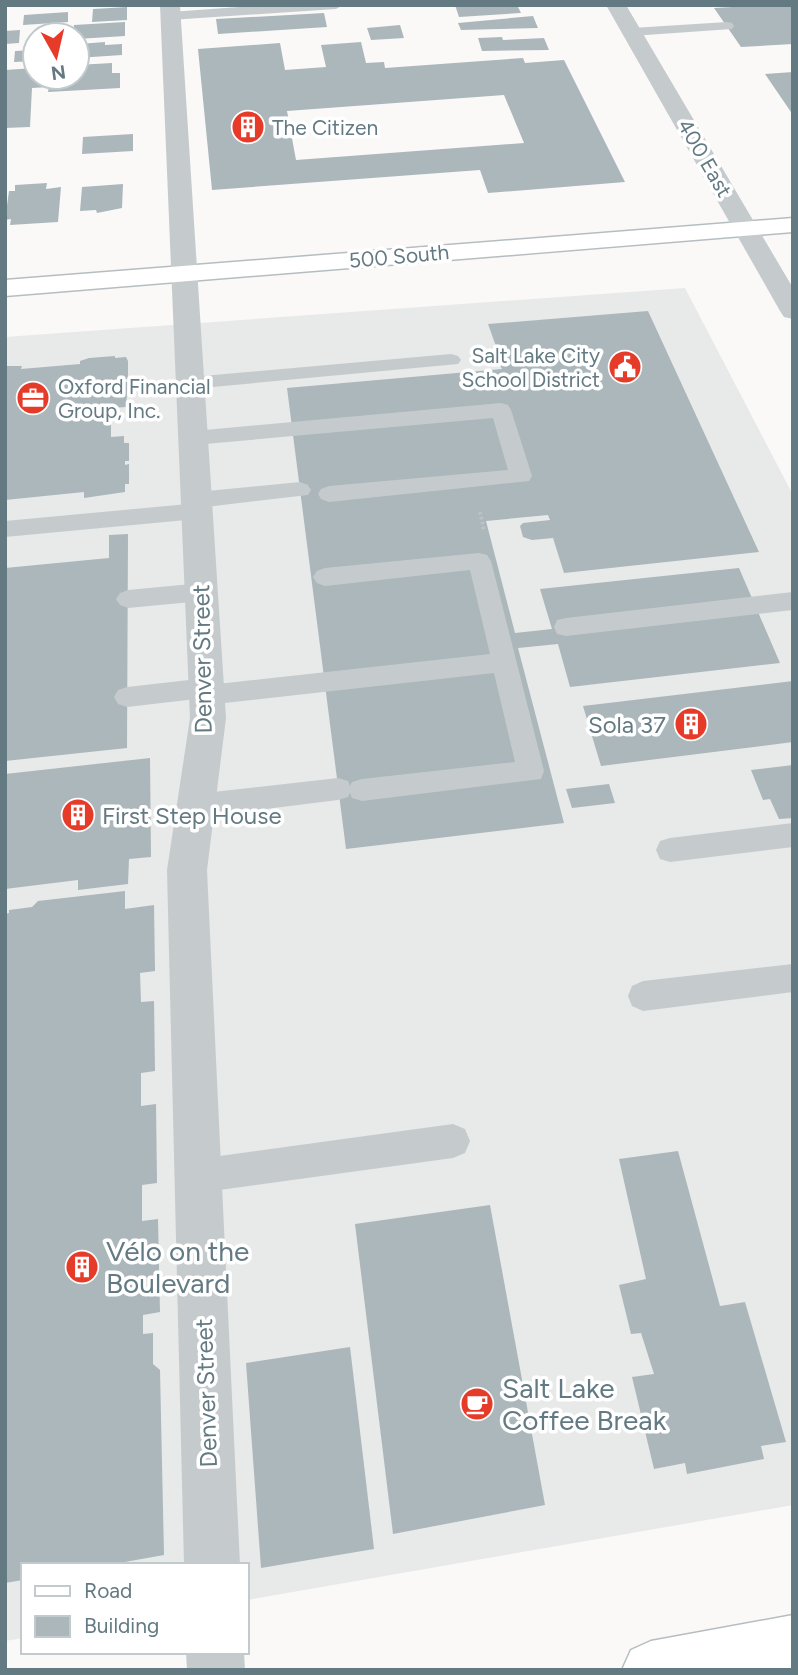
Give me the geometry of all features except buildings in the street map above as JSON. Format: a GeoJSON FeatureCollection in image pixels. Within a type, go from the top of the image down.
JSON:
{"type":"FeatureCollection","features":[{"type":"Feature","properties":{"kind":"main road","name":"500 South"},"geometry":{"type":"LineString","coordinates":[[5,288],[793,225]]}},
{"type":"Feature","properties":{"kind":"main road"},"geometry":{"type":"LineString","coordinates":[[651,1670],[793,1643]]}},
{"type":"Feature","properties":{"kind":"street","name":"400 East"},"geometry":{"type":"LineString","coordinates":[[616,5],[793,311]]}},
{"type":"Feature","properties":{"kind":"street","name":"Denver Street"},"geometry":{"type":"LineString","coordinates":[[170,10],[208,718],[187,870],[212,1563]]}},
{"type":"Feature","properties":{"kind":"lane"},"geometry":{"type":"LineString","coordinates":[[170,10],[337,9]]}},
{"type":"Feature","properties":{"kind":"lane"},"geometry":{"type":"LineString","coordinates":[[632,32],[727,26]]}},
{"type":"Feature","properties":{"kind":"lane"},"geometry":{"type":"LineString","coordinates":[[192,414],[451,360]]}},
{"type":"Feature","properties":{"kind":"lane"},"geometry":{"type":"LineString","coordinates":[[192,414],[501,410],[521,476],[329,494]]}},
{"type":"Feature","properties":{"kind":"lane"},"geometry":{"type":"LineString","coordinates":[[192,414],[290,412]]}},
{"type":"Feature","properties":{"kind":"lane"},"geometry":{"type":"LineString","coordinates":[[7,527],[300,490]]}},
{"type":"Feature","properties":{"kind":"lane"},"geometry":{"type":"LineString","coordinates":[[195,806],[531,771],[479,561],[325,577]]}},
{"type":"Feature","properties":{"kind":"lane"},"geometry":{"type":"LineString","coordinates":[[128,599],[202,592]]}},
{"type":"Feature","properties":{"kind":"lane"},"geometry":{"type":"LineString","coordinates":[[566,627],[793,601]]}},
{"type":"Feature","properties":{"kind":"lane"},"geometry":{"type":"LineString","coordinates":[[763,624],[793,620]]}},
{"type":"Feature","properties":{"kind":"lane"},"geometry":{"type":"LineString","coordinates":[[127,697],[207,692],[504,662]]}},
{"type":"Feature","properties":{"kind":"lane"},"geometry":{"type":"LineString","coordinates":[[670,850],[793,835]]}},
{"type":"Feature","properties":{"kind":"lane"},"geometry":{"type":"LineString","coordinates":[[643,996],[793,978]]}},
{"type":"Feature","properties":{"kind":"lane"},"geometry":{"type":"LineString","coordinates":[[198,1176],[453,1140]]}},
{"type":"Feature","properties":{"kind":"path"},"geometry":{"type":"LineString","coordinates":[[472,480],[486,544],[479,561]]}},
{"type":"Feature","properties":{"kind":"shaded area"},"geometry":{"type":"Polygon","coordinates":[[[685,288],[793,495],[793,1505],[248,1600],[248,1563],[21,1563],[21,1638],[5,1641],[5,337],[685,288]]]}},
{"type":"Feature","properties":{"kind":"place","name":"The Citizen"},"geometry":{"type":"Point","coordinates":[248,127]}},
{"type":"Feature","properties":{"kind":"place","name":"Salt Lake City School District"},"geometry":{"type":"Point","coordinates":[625,367]}},
{"type":"Feature","properties":{"kind":"place","name":"Oxford Financial Group, Inc."},"geometry":{"type":"Point","coordinates":[33,398]}},
{"type":"Feature","properties":{"kind":"place","name":"Sola 37"},"geometry":{"type":"Point","coordinates":[691,724]}},
{"type":"Feature","properties":{"kind":"place","name":"First Step House"},"geometry":{"type":"Point","coordinates":[78,815]}},
{"type":"Feature","properties":{"kind":"place","name":"Vélo on the Boulevard"},"geometry":{"type":"Point","coordinates":[82,1267]}},
{"type":"Feature","properties":{"kind":"place","name":"Salt Lake Coffee Break"},"geometry":{"type":"Point","coordinates":[477,1404]}}]}
